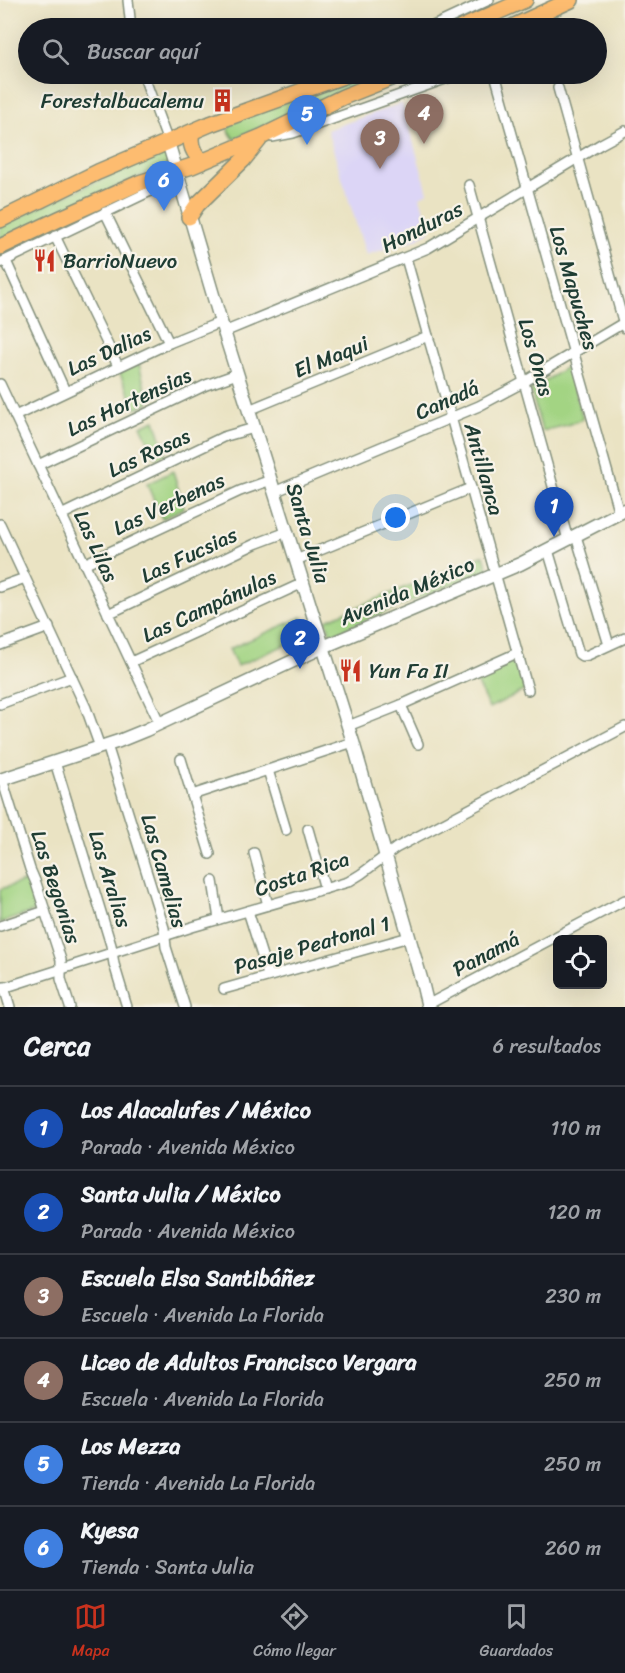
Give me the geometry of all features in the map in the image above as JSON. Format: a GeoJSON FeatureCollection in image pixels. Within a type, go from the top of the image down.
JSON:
{"type":"FeatureCollection","features":[{"type":"Feature","properties":{"kind":"main road"},"geometry":{"type":"LineString","coordinates":[[484,18],[525,0]]}},
{"type":"Feature","properties":{"kind":"main road"},"geometry":{"type":"LineString","coordinates":[[532,18],[571,0]]}},
{"type":"Feature","properties":{"kind":"main road"},"geometry":{"type":"LineString","coordinates":[[0,220],[168,142],[322,84]]}},
{"type":"Feature","properties":{"kind":"main road"},"geometry":{"type":"LineString","coordinates":[[2,257],[112,195],[261,137],[343,97],[376,84]]}},
{"type":"Feature","properties":{"kind":"main road"},"geometry":{"type":"LineString","coordinates":[[192,132],[190,138],[192,147],[203,161]]}},
{"type":"Feature","properties":{"kind":"main road"},"geometry":{"type":"LineString","coordinates":[[189,217],[197,205],[243,160],[261,137]]}},
{"type":"Feature","properties":{"kind":"street"},"geometry":{"type":"LineString","coordinates":[[128,0],[130,18]]}},
{"type":"Feature","properties":{"kind":"street"},"geometry":{"type":"LineString","coordinates":[[450,18],[489,0]]}},
{"type":"Feature","properties":{"kind":"street","name":"Santa Julia"},"geometry":{"type":"LineString","coordinates":[[147,84],[168,142],[222,327],[353,742],[428,1006]]}},
{"type":"Feature","properties":{"kind":"street"},"geometry":{"type":"LineString","coordinates":[[261,137],[293,133],[431,84]]}},
{"type":"Feature","properties":{"kind":"street","name":"Los Mapuches"},"geometry":{"type":"LineString","coordinates":[[498,84],[574,352],[623,512]]}},
{"type":"Feature","properties":{"kind":"street"},"geometry":{"type":"LineString","coordinates":[[558,88],[625,324]]}},
{"type":"Feature","properties":{"kind":"street","name":"Honduras"},"geometry":{"type":"LineString","coordinates":[[222,327],[406,258],[438,243],[625,131]]}},
{"type":"Feature","properties":{"kind":"street"},"geometry":{"type":"LineString","coordinates":[[65,391],[2,257],[55,237],[161,186],[177,171]]}},
{"type":"Feature","properties":{"kind":"street","name":"Los Onas"},"geometry":{"type":"LineString","coordinates":[[469,184],[524,382],[572,538],[609,645]]}},
{"type":"Feature","properties":{"kind":"street"},"geometry":{"type":"LineString","coordinates":[[105,212],[169,343]]}},
{"type":"Feature","properties":{"kind":"street"},"geometry":{"type":"LineString","coordinates":[[55,237],[118,366]]}},
{"type":"Feature","properties":{"kind":"street","name":"Antillanca"},"geometry":{"type":"LineString","coordinates":[[406,258],[528,690]]}},
{"type":"Feature","properties":{"kind":"street","name":"Canadá"},"geometry":{"type":"LineString","coordinates":[[274,492],[491,400],[625,324]]}},
{"type":"Feature","properties":{"kind":"street","name":"Las Dalias"},"geometry":{"type":"LineString","coordinates":[[15,416],[169,343],[222,327]]}},
{"type":"Feature","properties":{"kind":"street","name":"El Maqui"},"geometry":{"type":"LineString","coordinates":[[249,410],[428,336]]}},
{"type":"Feature","properties":{"kind":"street","name":"Las Hortensias"},"geometry":{"type":"LineString","coordinates":[[38,465],[206,385],[237,374]]}},
{"type":"Feature","properties":{"kind":"street","name":"Las Lilas"},"geometry":{"type":"LineString","coordinates":[[0,384],[159,724]]}},
{"type":"Feature","properties":{"kind":"street","name":"Las Rosas"},"geometry":{"type":"LineString","coordinates":[[62,515],[224,438],[254,428]]}},
{"type":"Feature","properties":{"kind":"street","name":"Las Verbenas"},"geometry":{"type":"LineString","coordinates":[[84,564],[240,491],[270,480]]}},
{"type":"Feature","properties":{"kind":"street"},"geometry":{"type":"LineString","coordinates":[[296,560],[471,488]]}},
{"type":"Feature","properties":{"kind":"street","name":"Avenida México"},"geometry":{"type":"LineString","coordinates":[[1,779],[104,746],[159,724],[323,647],[495,575],[623,512]]}},
{"type":"Feature","properties":{"kind":"street","name":"Las Camelias"},"geometry":{"type":"LineString","coordinates":[[1,527],[104,746],[164,928],[166,947],[185,1007]]}},
{"type":"Feature","properties":{"kind":"street","name":"Las Fucsias"},"geometry":{"type":"LineString","coordinates":[[108,614],[255,544],[287,532]]}},
{"type":"Feature","properties":{"kind":"street"},"geometry":{"type":"LineString","coordinates":[[548,550],[577,651],[582,656],[588,656],[625,638]]}},
{"type":"Feature","properties":{"kind":"street"},"geometry":{"type":"LineString","coordinates":[[0,587],[25,578]]}},
{"type":"Feature","properties":{"kind":"street","name":"Las Campánulas"},"geometry":{"type":"LineString","coordinates":[[131,662],[303,583]]}},
{"type":"Feature","properties":{"kind":"street"},"geometry":{"type":"LineString","coordinates":[[0,645],[49,627]]}},
{"type":"Feature","properties":{"kind":"street"},"geometry":{"type":"LineString","coordinates":[[348,726],[518,653]]}},
{"type":"Feature","properties":{"kind":"street"},"geometry":{"type":"LineString","coordinates":[[0,704],[72,677]]}},
{"type":"Feature","properties":{"kind":"street"},"geometry":{"type":"LineString","coordinates":[[401,705],[418,744]]}},
{"type":"Feature","properties":{"kind":"street","name":"Costa Rica"},"geometry":{"type":"LineString","coordinates":[[2,988],[165,935],[342,884],[396,848],[625,727]]}},
{"type":"Feature","properties":{"kind":"street"},"geometry":{"type":"LineString","coordinates":[[192,795],[353,742]]}},
{"type":"Feature","properties":{"kind":"street"},"geometry":{"type":"LineString","coordinates":[[182,759],[210,854]]}},
{"type":"Feature","properties":{"kind":"street","name":"Las Aralias"},"geometry":{"type":"LineString","coordinates":[[55,762],[127,1007]]}},
{"type":"Feature","properties":{"kind":"street"},"geometry":{"type":"LineString","coordinates":[[268,770],[286,830]]}},
{"type":"Feature","properties":{"kind":"street","name":"Las Begonias"},"geometry":{"type":"LineString","coordinates":[[1,779],[61,960],[61,979],[70,1007]]}},
{"type":"Feature","properties":{"kind":"street"},"geometry":{"type":"LineString","coordinates":[[308,829],[325,889]]}},
{"type":"Feature","properties":{"kind":"street"},"geometry":{"type":"LineString","coordinates":[[254,853],[268,905]]}},
{"type":"Feature","properties":{"kind":"street"},"geometry":{"type":"LineString","coordinates":[[213,880],[219,919]]}},
{"type":"Feature","properties":{"kind":"street","name":"Panamá"},"geometry":{"type":"LineString","coordinates":[[428,1006],[625,900]]}},
{"type":"Feature","properties":{"kind":"street"},"geometry":{"type":"LineString","coordinates":[[0,926],[45,911]]}},
{"type":"Feature","properties":{"kind":"street"},"geometry":{"type":"LineString","coordinates":[[248,911],[268,975]]}},
{"type":"Feature","properties":{"kind":"street","name":"Pasaje Peatonal 1"},"geometry":{"type":"LineString","coordinates":[[224,989],[409,936]]}},
{"type":"Feature","properties":{"kind":"street"},"geometry":{"type":"LineString","coordinates":[[2,988],[10,1007]]}},
{"type":"Feature","properties":{"kind":"shaded area"},"geometry":{"type":"Polygon","coordinates":[[[402,103],[428,193],[420,197],[430,232],[414,240],[366,255],[327,130],[402,103]]]}},
{"type":"Feature","properties":{"kind":"green space"},"geometry":{"type":"Polygon","coordinates":[[[333,84],[359,84],[234,139],[228,130],[231,122],[333,84]]]}},
{"type":"Feature","properties":{"kind":"green space"},"geometry":{"type":"Polygon","coordinates":[[[165,151],[170,163],[0,241],[0,227],[165,151]]]}},
{"type":"Feature","properties":{"kind":"green space"},"geometry":{"type":"Polygon","coordinates":[[[139,364],[149,403],[136,409],[119,372],[139,364]]]}},
{"type":"Feature","properties":{"kind":"green space"},"geometry":{"type":"Polygon","coordinates":[[[568,366],[583,419],[542,431],[531,390],[568,366]]]}},
{"type":"Feature","properties":{"kind":"green space"},"geometry":{"type":"Polygon","coordinates":[[[155,420],[166,454],[156,458],[141,426],[155,420]]]}},
{"type":"Feature","properties":{"kind":"green space"},"geometry":{"type":"Polygon","coordinates":[[[173,471],[184,508],[162,519],[147,484],[173,471]]]}},
{"type":"Feature","properties":{"kind":"green space"},"geometry":{"type":"Polygon","coordinates":[[[484,555],[488,569],[331,635],[326,620],[484,555]]]}},
{"type":"Feature","properties":{"kind":"green space"},"geometry":{"type":"Polygon","coordinates":[[[302,617],[310,634],[237,666],[229,649],[302,617]]]}},
{"type":"Feature","properties":{"kind":"green space"},"geometry":{"type":"Polygon","coordinates":[[[515,659],[525,690],[489,708],[474,677],[515,659]]]}},
{"type":"Feature","properties":{"kind":"green space"},"geometry":{"type":"Polygon","coordinates":[[[30,880],[41,909],[0,923],[0,889],[30,880]]]}},
{"type":"Feature","properties":{"kind":"place","name":"Forestalbucalemu"},"geometry":{"type":"Point","coordinates":[222,101]}},
{"type":"Feature","properties":{"kind":"place","name":"Liceo de Adultos Francisco Vergara"},"geometry":{"type":"Point","coordinates":[424,144]}},
{"type":"Feature","properties":{"kind":"place","name":"Los Mezza"},"geometry":{"type":"Point","coordinates":[307,145]}},
{"type":"Feature","properties":{"kind":"place","name":"Escuela Elsa Santibáñez"},"geometry":{"type":"Point","coordinates":[380,169]}},
{"type":"Feature","properties":{"kind":"place","name":"Kyesa"},"geometry":{"type":"Point","coordinates":[164,211]}},
{"type":"Feature","properties":{"kind":"place","name":"BarrioNuevo"},"geometry":{"type":"Point","coordinates":[45,261]}},
{"type":"Feature","properties":{"kind":"place","name":"Los Alacalufes / México"},"geometry":{"type":"Point","coordinates":[554,537]}},
{"type":"Feature","properties":{"kind":"place","name":"Santa Julia / México"},"geometry":{"type":"Point","coordinates":[300,669]}},
{"type":"Feature","properties":{"kind":"place","name":"Yun Fa II"},"geometry":{"type":"Point","coordinates":[351,671]}}]}
